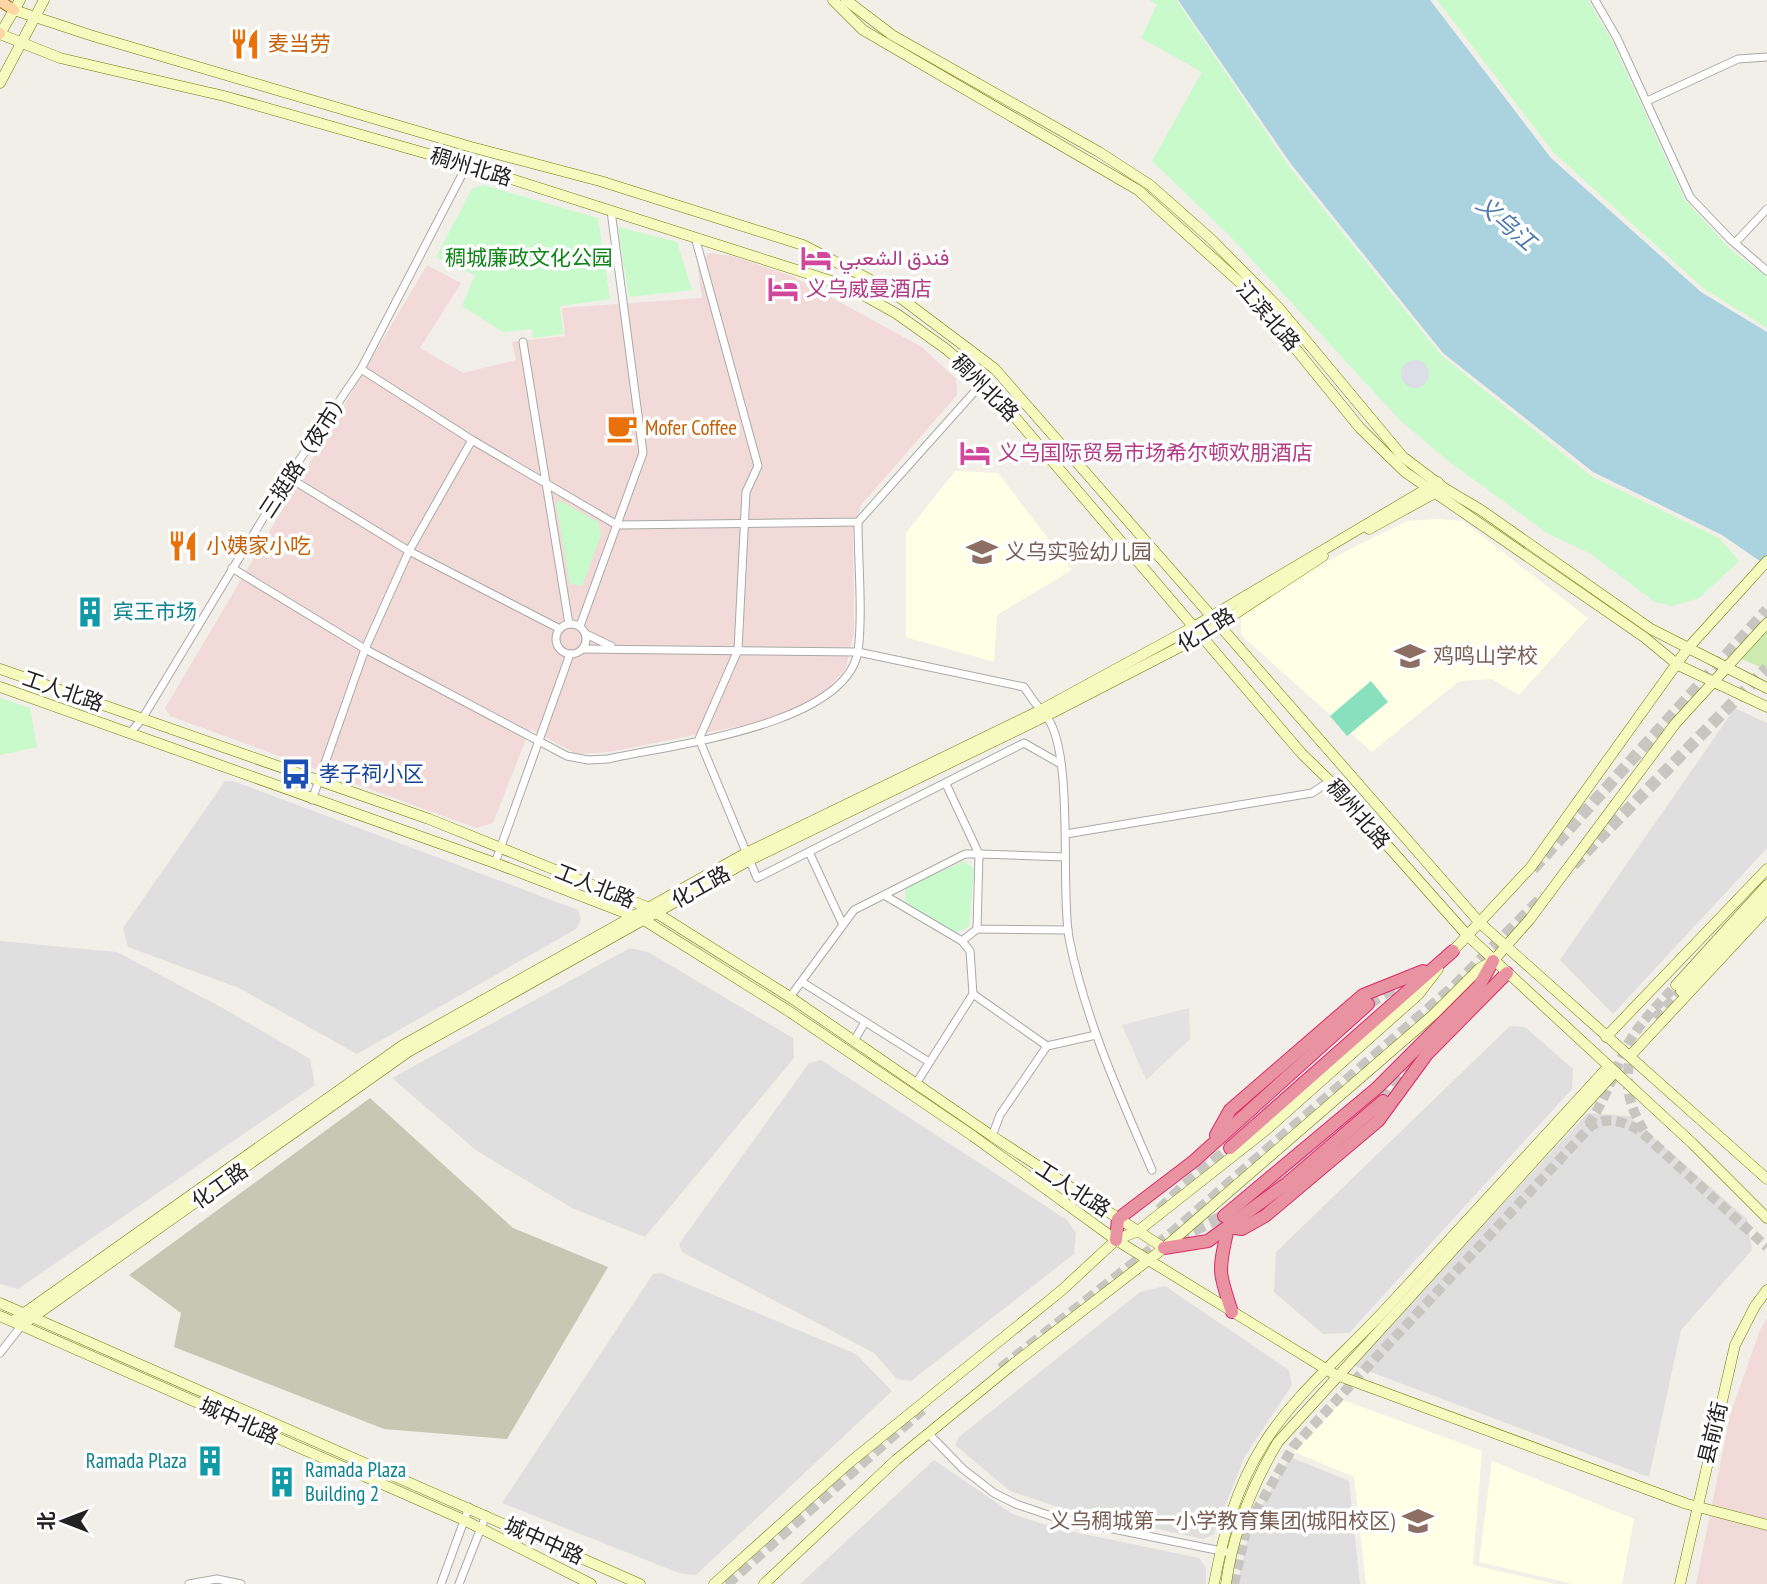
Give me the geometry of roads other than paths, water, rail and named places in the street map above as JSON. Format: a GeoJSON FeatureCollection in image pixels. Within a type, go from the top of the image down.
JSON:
{"type":"FeatureCollection","features":[{"type":"Feature","properties":{"kind":"highway"},"geometry":{"type":"LineString","coordinates":[[1230,1148],[1452,951]]}},
{"type":"Feature","properties":{"kind":"highway"},"geometry":{"type":"LineString","coordinates":[[1164,1248],[1208,1241],[1377,1088],[1479,986],[1493,961]]}},
{"type":"Feature","properties":{"kind":"highway"},"geometry":{"type":"LineString","coordinates":[[1212,1143],[1230,1110],[1363,995],[1436,965]]}},
{"type":"Feature","properties":{"kind":"highway"},"geometry":{"type":"LineString","coordinates":[[1226,1222],[1242,1229],[1265,1216],[1378,1121],[1427,1054],[1507,973]]}},
{"type":"Feature","properties":{"kind":"highway"},"geometry":{"type":"LineString","coordinates":[[1116,1240],[1118,1219],[1194,1161],[1368,1004]]}},
{"type":"Feature","properties":{"kind":"highway"},"geometry":{"type":"LineString","coordinates":[[1232,1312],[1220,1276],[1226,1222],[1286,1184],[1383,1101]]}},
{"type":"Feature","properties":{"kind":"main road"},"geometry":{"type":"LineString","coordinates":[[0,83],[44,0]]}},
{"type":"Feature","properties":{"kind":"main road","name":"江滨北路"},"geometry":{"type":"LineString","coordinates":[[833,0],[863,30],[1139,190],[1247,289],[1360,428],[1430,491],[1460,508],[1644,636],[1678,664],[1767,707]]}},
{"type":"Feature","properties":{"kind":"main road","name":"江滨北路"},"geometry":{"type":"LineString","coordinates":[[846,0],[892,35],[1099,152],[1150,185],[1211,239],[1278,307],[1403,457],[1651,629],[1767,688]]}},
{"type":"Feature","properties":{"kind":"main road","name":"稠州北路"},"geometry":{"type":"LineString","coordinates":[[0,1],[17,5],[33,18],[471,147],[600,181],[803,245],[890,290],[995,369],[1480,923],[1767,1179]]}},
{"type":"Feature","properties":{"kind":"main road"},"geometry":{"type":"LineString","coordinates":[[0,34],[17,5]]}},
{"type":"Feature","properties":{"kind":"main road","name":"稠州北路"},"geometry":{"type":"LineString","coordinates":[[0,34],[60,58],[224,96],[467,165],[695,237],[847,286],[907,321],[984,381],[1302,754],[1330,780],[1466,935],[1612,1069],[1767,1218]]}},
{"type":"Feature","properties":{"kind":"main road","name":"化工路"},"geometry":{"type":"LineString","coordinates":[[1043,714],[1195,626],[1215,619],[1441,485]]}},
{"type":"Feature","properties":{"kind":"main road"},"geometry":{"type":"LineString","coordinates":[[714,1584],[849,1463],[1062,1290],[1116,1240],[1138,1231],[1266,1130],[1419,994],[1466,935],[1531,867],[1688,648],[1764,564]]}},
{"type":"Feature","properties":{"kind":"main road","name":"化工路"},"geometry":{"type":"LineString","coordinates":[[28,1316],[403,1045],[631,916],[651,910],[748,857],[1203,635],[1215,619]]}},
{"type":"Feature","properties":{"kind":"main road"},"geometry":{"type":"LineString","coordinates":[[764,1584],[799,1548],[929,1434],[1164,1248],[1433,1015],[1480,968],[1493,961],[1530,919],[1675,724],[1767,624]]}},
{"type":"Feature","properties":{"kind":"main road","name":"工人北路"},"geometry":{"type":"LineString","coordinates":[[0,669],[500,847],[651,910],[790,996],[992,1136],[1164,1248]]}},
{"type":"Feature","properties":{"kind":"main road","name":"工人北路"},"geometry":{"type":"LineString","coordinates":[[0,687],[495,863],[644,920],[676,937],[820,1032],[973,1136],[1116,1240],[1332,1373],[1696,1506],[1767,1525]]}},
{"type":"Feature","properties":{"kind":"main road"},"geometry":{"type":"LineString","coordinates":[[1606,1037],[1767,869]]}},
{"type":"Feature","properties":{"kind":"main road"},"geometry":{"type":"LineString","coordinates":[[1767,885],[1679,988],[1767,897]]}},
{"type":"Feature","properties":{"kind":"main road"},"geometry":{"type":"LineString","coordinates":[[1630,1056],[1767,909]]}},
{"type":"Feature","properties":{"kind":"main road","name":"化工路"},"geometry":{"type":"LineString","coordinates":[[18,1323],[408,1052],[644,920],[651,910]]}},
{"type":"Feature","properties":{"kind":"main road"},"geometry":{"type":"LineString","coordinates":[[1214,1584],[1225,1552],[1261,1471],[1278,1442],[1332,1373],[1612,1069]]}},
{"type":"Feature","properties":{"kind":"main road","name":"县前街"},"geometry":{"type":"LineString","coordinates":[[1680,1584],[1735,1345],[1767,1290]]}},
{"type":"Feature","properties":{"kind":"main road","name":"城中北路"},"geometry":{"type":"LineString","coordinates":[[0,1303],[485,1515]]}},
{"type":"Feature","properties":{"kind":"main road","name":"城中北路"},"geometry":{"type":"LineString","coordinates":[[0,1316],[464,1520],[591,1584]]}},
{"type":"Feature","properties":{"kind":"main road","name":"城中中路"},"geometry":{"type":"LineString","coordinates":[[485,1515],[640,1584]]}},
{"type":"Feature","properties":{"kind":"main road"},"geometry":{"type":"LineString","coordinates":[[1225,1552],[1226,1584]]}},
{"type":"Feature","properties":{"kind":"street"},"geometry":{"type":"LineString","coordinates":[[1595,0],[1618,38],[1690,197],[1767,271]]}},
{"type":"Feature","properties":{"kind":"street"},"geometry":{"type":"LineString","coordinates":[[1647,101],[1738,59],[1767,57]]}},
{"type":"Feature","properties":{"kind":"street","name":"三挺路（夜市）"},"geometry":{"type":"LineString","coordinates":[[129,734],[142,719],[288,477],[361,369],[467,165]]}},
{"type":"Feature","properties":{"kind":"street"},"geometry":{"type":"LineString","coordinates":[[1735,243],[1767,209]]}},
{"type":"Feature","properties":{"kind":"street"},"geometry":{"type":"LineString","coordinates":[[580,626],[643,453],[611,211]]}},
{"type":"Feature","properties":{"kind":"street"},"geometry":{"type":"LineString","coordinates":[[695,237],[758,466],[746,492],[738,650],[699,739],[757,878],[1024,743],[1059,763]]}},
{"type":"Feature","properties":{"kind":"street"},"geometry":{"type":"LineString","coordinates":[[523,342],[569,624]]}},
{"type":"Feature","properties":{"kind":"street"},"geometry":{"type":"LineString","coordinates":[[361,369],[471,440],[617,524],[858,522]]}},
{"type":"Feature","properties":{"kind":"street"},"geometry":{"type":"LineString","coordinates":[[232,568],[365,649],[567,756],[587,760],[608,759],[748,730],[797,713],[826,696],[847,677],[858,652],[858,522],[984,381]]}},
{"type":"Feature","properties":{"kind":"street"},"geometry":{"type":"LineString","coordinates":[[312,800],[365,649],[409,551],[471,440]]}},
{"type":"Feature","properties":{"kind":"street"},"geometry":{"type":"LineString","coordinates":[[288,477],[409,551],[559,629]]}},
{"type":"Feature","properties":{"kind":"street"},"geometry":{"type":"LineString","coordinates":[[570,654],[558,647],[556,638],[559,629],[569,624],[580,626],[586,634],[615,648]]}},
{"type":"Feature","properties":{"kind":"street"},"geometry":{"type":"LineString","coordinates":[[583,649],[586,634]]}},
{"type":"Feature","properties":{"kind":"street"},"geometry":{"type":"LineString","coordinates":[[495,863],[570,654],[583,649],[858,652],[1024,687],[1043,714],[1058,747],[1066,834],[1068,930],[1096,1035],[1152,1170]]}},
{"type":"Feature","properties":{"kind":"street"},"geometry":{"type":"LineString","coordinates":[[1066,834],[1311,793],[1330,780]]}},
{"type":"Feature","properties":{"kind":"street"},"geometry":{"type":"LineString","coordinates":[[946,784],[979,854],[977,929]]}},
{"type":"Feature","properties":{"kind":"street"},"geometry":{"type":"LineString","coordinates":[[810,852],[843,925]]}},
{"type":"Feature","properties":{"kind":"street"},"geometry":{"type":"LineString","coordinates":[[790,996],[854,910],[965,854],[1065,857]]}},
{"type":"Feature","properties":{"kind":"street"},"geometry":{"type":"LineString","coordinates":[[884,895],[962,941],[970,951],[973,994],[916,1082]]}},
{"type":"Feature","properties":{"kind":"street"},"geometry":{"type":"LineString","coordinates":[[962,941],[977,929],[1068,930]]}},
{"type":"Feature","properties":{"kind":"street"},"geometry":{"type":"LineString","coordinates":[[802,982],[929,1062]]}},
{"type":"Feature","properties":{"kind":"street"},"geometry":{"type":"LineString","coordinates":[[973,994],[1047,1046]]}},
{"type":"Feature","properties":{"kind":"street"},"geometry":{"type":"LineString","coordinates":[[854,1041],[865,1022]]}},
{"type":"Feature","properties":{"kind":"street"},"geometry":{"type":"LineString","coordinates":[[992,1136],[1000,1115],[1047,1046],[1096,1035]]}},
{"type":"Feature","properties":{"kind":"street","name":"化工路"},"geometry":{"type":"LineString","coordinates":[[0,1353],[18,1323]]}},
{"type":"Feature","properties":{"kind":"street"},"geometry":{"type":"LineString","coordinates":[[929,1434],[963,1469],[994,1493],[1016,1504],[1054,1517],[1225,1552]]}},
{"type":"Feature","properties":{"kind":"street"},"geometry":{"type":"LineString","coordinates":[[440,1584],[469,1507]]}},
{"type":"Feature","properties":{"kind":"street"},"geometry":{"type":"LineString","coordinates":[[459,1584],[485,1515]]}},
{"type":"Feature","properties":{"kind":"street"},"geometry":{"type":"LineString","coordinates":[[189,1584],[217,1579],[242,1584]]}},
{"type":"Feature","properties":{"kind":"water","name":"义乌江"},"geometry":{"type":"Polygon","coordinates":[[[1178,0],[1430,0],[1551,158],[1701,292],[1767,332],[1767,566],[1722,535],[1593,472],[1443,353],[1291,164],[1178,0]]]}},
{"type":"Feature","properties":{"kind":"tunnel"},"geometry":{"type":"LineString","coordinates":[[1533,869],[1767,610]]}},
{"type":"Feature","properties":{"kind":"tunnel"},"geometry":{"type":"LineString","coordinates":[[1573,865],[1767,668]]}},
{"type":"Feature","properties":{"kind":"tunnel"},"geometry":{"type":"LineString","coordinates":[[1001,1369],[1175,1231],[1456,985],[1544,896]]}},
{"type":"Feature","properties":{"kind":"tunnel"},"geometry":{"type":"LineString","coordinates":[[1368,1004],[1399,984]]}},
{"type":"Feature","properties":{"kind":"tunnel"},"geometry":{"type":"LineString","coordinates":[[1588,1125],[1632,1038],[1676,985]]}},
{"type":"Feature","properties":{"kind":"tunnel"},"geometry":{"type":"LineString","coordinates":[[1655,1018],[1681,991]]}},
{"type":"Feature","properties":{"kind":"tunnel"},"geometry":{"type":"LineString","coordinates":[[1632,1049],[1628,1071],[1629,1092],[1634,1111],[1644,1131]]}},
{"type":"Feature","properties":{"kind":"tunnel"},"geometry":{"type":"LineString","coordinates":[[1383,1101],[1414,1055]]}},
{"type":"Feature","properties":{"kind":"tunnel"},"geometry":{"type":"LineString","coordinates":[[1234,1584],[1247,1527],[1293,1447],[1591,1126],[1603,1121],[1615,1121],[1639,1130],[1767,1247]]}},
{"type":"Feature","properties":{"kind":"tunnel"},"geometry":{"type":"LineString","coordinates":[[1160,1210],[1230,1148]]}},
{"type":"Feature","properties":{"kind":"tunnel"},"geometry":{"type":"LineString","coordinates":[[1177,1238],[1224,1216]]}},
{"type":"Feature","properties":{"kind":"tunnel"},"geometry":{"type":"LineString","coordinates":[[726,1584],[922,1409]]}},
{"type":"Feature","properties":{"kind":"place","name":"麦当劳"},"geometry":{"type":"Point","coordinates":[245,44]}},
{"type":"Feature","properties":{"kind":"place","name":"فندق الشعبي"},"geometry":{"type":"Point","coordinates":[816,258]}},
{"type":"Feature","properties":{"kind":"place","name":"义乌威曼酒店"},"geometry":{"type":"Point","coordinates":[783,289]}},
{"type":"Feature","properties":{"kind":"place","name":"Mofer Coffee"},"geometry":{"type":"Point","coordinates":[622,428]}},
{"type":"Feature","properties":{"kind":"place","name":"义乌国际贸易市场希尔顿欢朋酒店"},"geometry":{"type":"Point","coordinates":[975,453]}},
{"type":"Feature","properties":{"kind":"place","name":"小姨家小吃"},"geometry":{"type":"Point","coordinates":[183,546]}},
{"type":"Feature","properties":{"kind":"place","name":"义乌实验幼儿园"},"geometry":{"type":"Point","coordinates":[982,552]}},
{"type":"Feature","properties":{"kind":"place","name":"宾王市场"},"geometry":{"type":"Point","coordinates":[90,612]}},
{"type":"Feature","properties":{"kind":"place","name":"鸡鸣山学校"},"geometry":{"type":"Point","coordinates":[1410,656]}},
{"type":"Feature","properties":{"kind":"place","name":"孝子祠小区"},"geometry":{"type":"Point","coordinates":[296,774]}},
{"type":"Feature","properties":{"kind":"place","name":"Ramada Plaza"},"geometry":{"type":"Point","coordinates":[210,1461]}},
{"type":"Feature","properties":{"kind":"place","name":"Ramada Plaza Building 2"},"geometry":{"type":"Point","coordinates":[282,1482]}},
{"type":"Feature","properties":{"kind":"place","name":"义乌稠城第一小学教育集团(城阳校区)"},"geometry":{"type":"Point","coordinates":[1418,1521]}},
{"type":"Feature","properties":{"kind":"park label","name":"稠城廉政文化公园"},"geometry":{"type":"Point","coordinates":[529,258]}}]}
